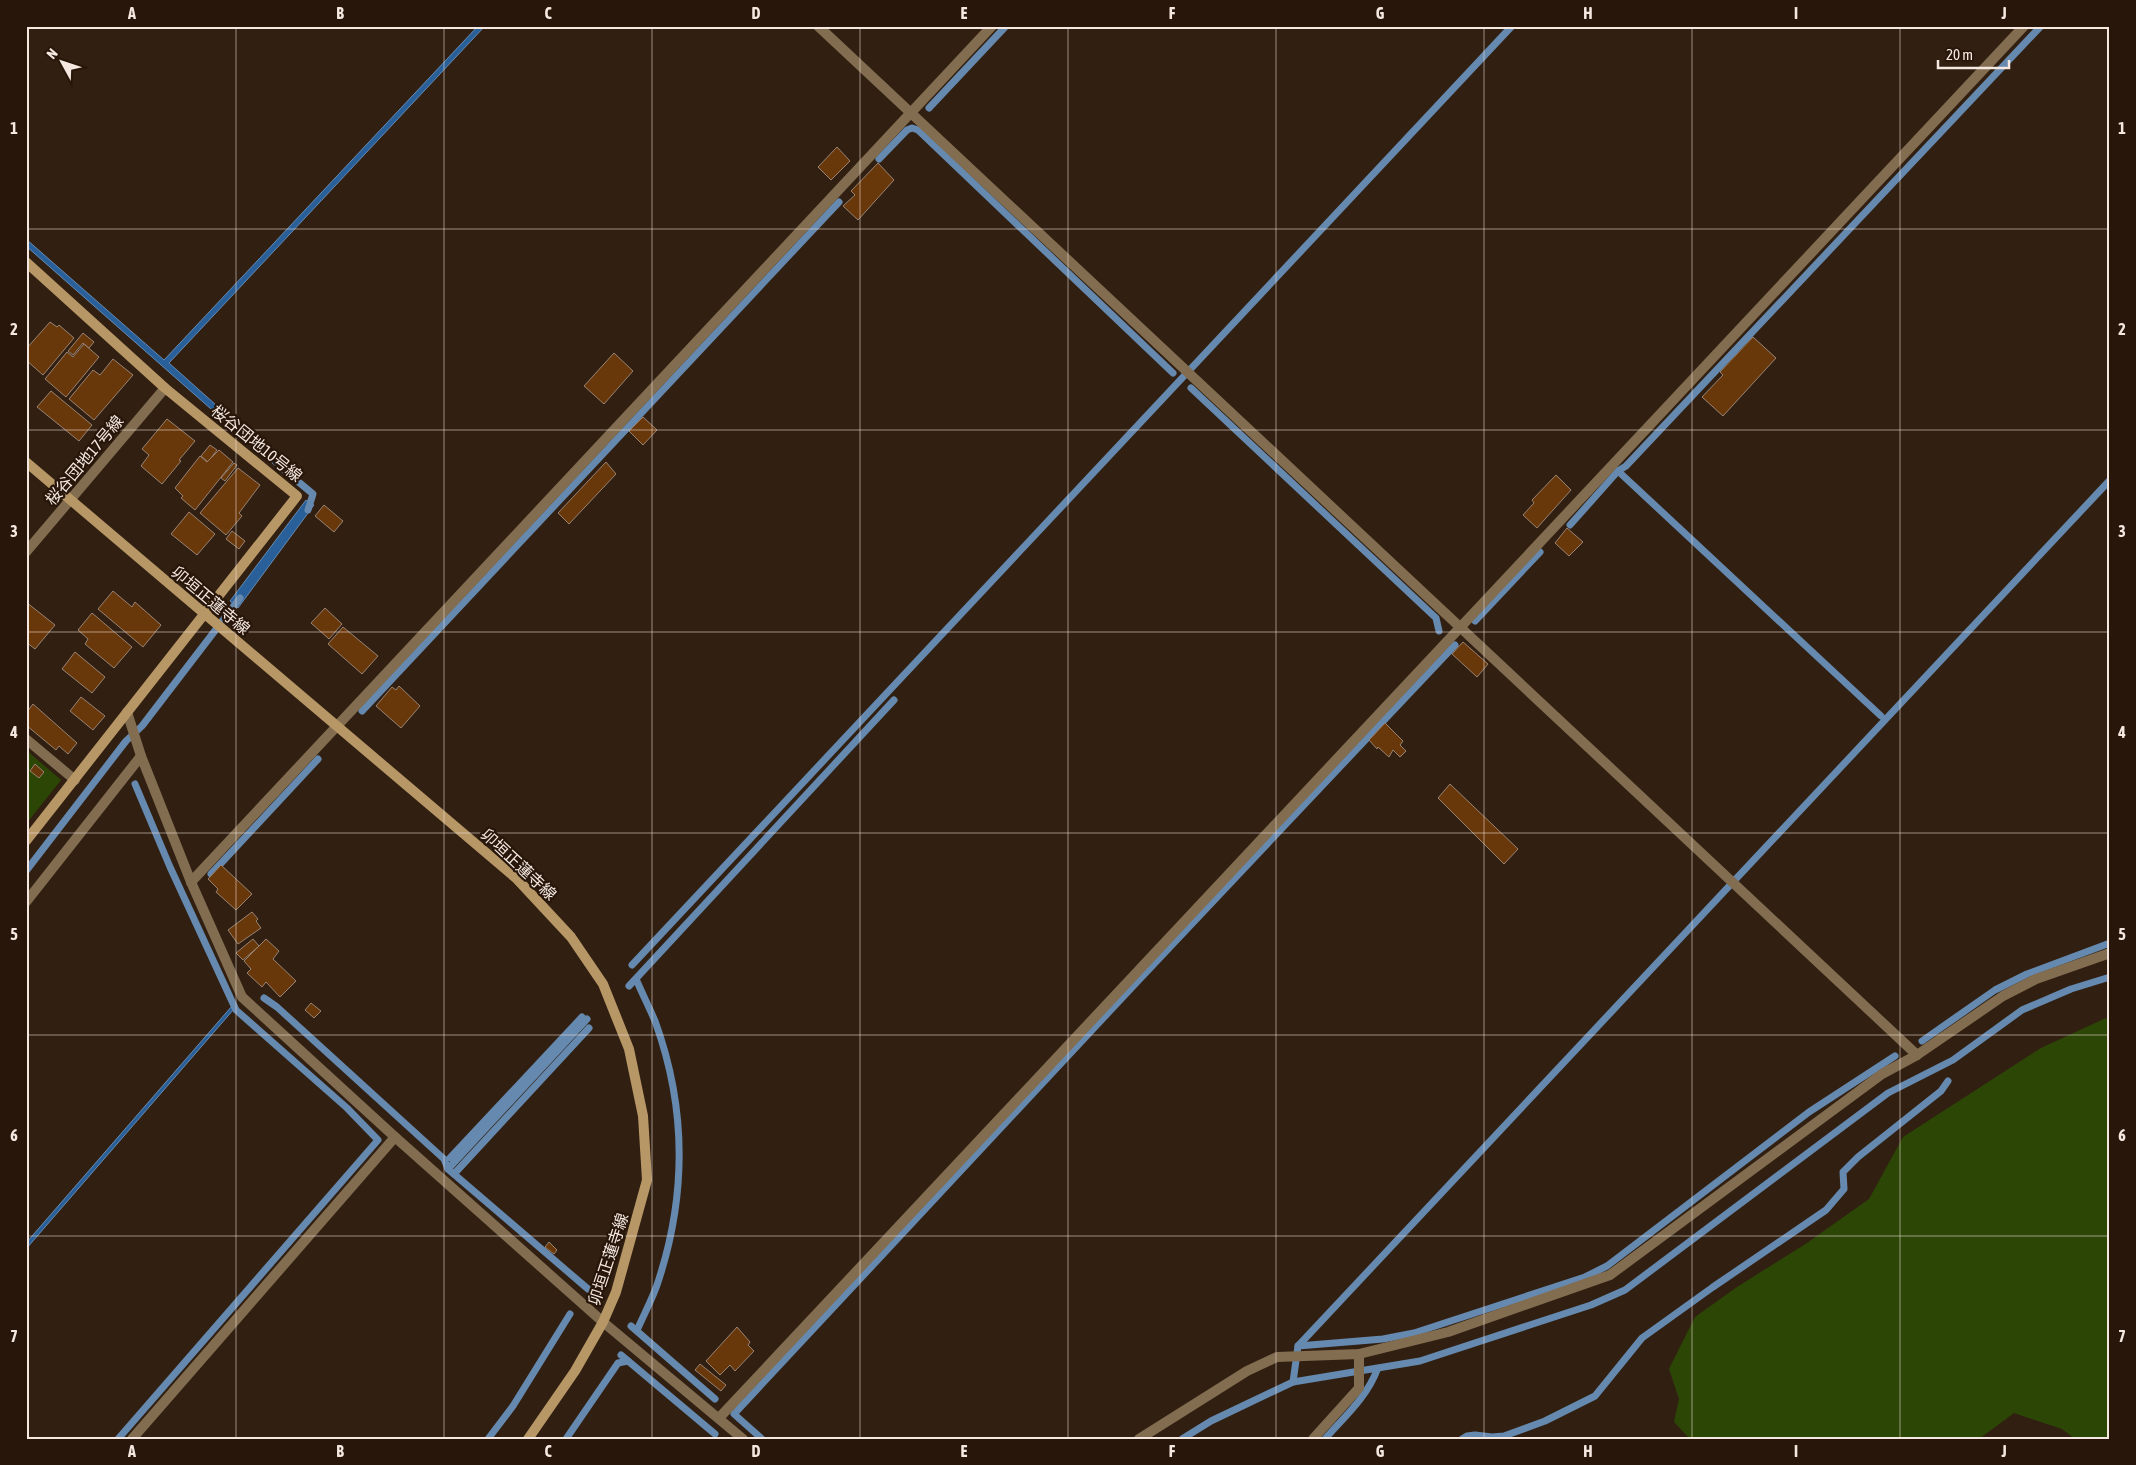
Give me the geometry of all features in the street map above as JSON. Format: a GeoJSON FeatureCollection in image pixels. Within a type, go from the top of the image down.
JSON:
{"type":"FeatureCollection","features":[{"type":"Feature","properties":{"kind":"main road","name":"桜谷団地10号線"},"geometry":{"type":"LineString","coordinates":[[26,262],[165,388],[297,496],[26,842]]}},
{"type":"Feature","properties":{"kind":"main road","name":"卯垣正蓮寺線"},"geometry":{"type":"LineString","coordinates":[[26,462],[517,879],[571,937],[603,984],[629,1049],[644,1116],[647,1180],[616,1292],[603,1322],[575,1371],[528,1439]]}},
{"type":"Feature","properties":{"kind":"street"},"geometry":{"type":"LineString","coordinates":[[818,26],[1916,1055]]}},
{"type":"Feature","properties":{"kind":"street"},"geometry":{"type":"LineString","coordinates":[[191,882],[992,26]]}},
{"type":"Feature","properties":{"kind":"street"},"geometry":{"type":"LineString","coordinates":[[720,1418],[2024,26]]}},
{"type":"Feature","properties":{"kind":"street","name":"桜谷団地17号線"},"geometry":{"type":"LineString","coordinates":[[26,552],[165,388]]}},
{"type":"Feature","properties":{"kind":"street"},"geometry":{"type":"LineString","coordinates":[[127,712],[141,756],[191,882],[242,997],[395,1137],[603,1322],[744,1439]]}},
{"type":"Feature","properties":{"kind":"street"},"geometry":{"type":"LineString","coordinates":[[26,739],[74,780]]}},
{"type":"Feature","properties":{"kind":"street"},"geometry":{"type":"LineString","coordinates":[[26,902],[141,756]]}},
{"type":"Feature","properties":{"kind":"street"},"geometry":{"type":"LineString","coordinates":[[1139,1439],[1247,1371],[1277,1358],[1358,1354],[1448,1332],[1610,1275],[1882,1074],[1916,1055],[2003,996],[2036,979],[2110,954]]}},
{"type":"Feature","properties":{"kind":"street"},"geometry":{"type":"LineString","coordinates":[[132,1439],[395,1137]]}},
{"type":"Feature","properties":{"kind":"street"},"geometry":{"type":"LineString","coordinates":[[1313,1439],[1359,1388],[1358,1354]]}},
{"type":"Feature","properties":{"kind":"green space"},"geometry":{"type":"Polygon","coordinates":[[[26,750],[61,780],[26,824],[26,750]]]}},
{"type":"Feature","properties":{"kind":"green space"},"geometry":{"type":"Polygon","coordinates":[[[2106,1018],[2110,1021],[2110,1439],[2075,1439],[2062,1429],[2014,1413],[1979,1439],[1690,1439],[1674,1422],[1679,1399],[1669,1369],[1695,1317],[1737,1287],[1807,1243],[1869,1199],[1903,1137],[2041,1048],[2106,1018]]]}},
{"type":"Feature","properties":{"kind":"water"},"geometry":{"type":"Polygon","coordinates":[[[478,26],[485,26],[169,363],[291,472],[287,476],[26,246],[26,239],[164,360],[478,26]]]}},
{"type":"Feature","properties":{"kind":"water"},"geometry":{"type":"Polygon","coordinates":[[[306,500],[314,505],[238,608],[230,601],[306,500]]]}},
{"type":"Feature","properties":{"kind":"water"},"geometry":{"type":"Polygon","coordinates":[[[232,1006],[234,1009],[26,1249],[26,1243],[232,1006]]]}},
{"type":"Feature","properties":{"kind":"building"},"geometry":{"type":"Polygon","coordinates":[[[837,147],[850,161],[831,180],[818,167],[837,147]]]}},
{"type":"Feature","properties":{"kind":"building"},"geometry":{"type":"Polygon","coordinates":[[[878,163],[894,180],[858,220],[843,206],[855,195],[851,191],[878,163]]]}},
{"type":"Feature","properties":{"kind":"building"},"geometry":{"type":"Polygon","coordinates":[[[50,322],[57,327],[59,325],[74,338],[43,375],[26,360],[26,349],[50,322]]]}},
{"type":"Feature","properties":{"kind":"building"},"geometry":{"type":"Polygon","coordinates":[[[83,333],[94,342],[89,348],[83,343],[73,355],[68,351],[83,333]]]}},
{"type":"Feature","properties":{"kind":"building"},"geometry":{"type":"Polygon","coordinates":[[[1753,337],[1776,358],[1723,416],[1702,397],[1723,375],[1720,372],[1753,337]]]}},
{"type":"Feature","properties":{"kind":"building"},"geometry":{"type":"Polygon","coordinates":[[[84,344],[99,357],[66,397],[45,379],[67,352],[73,357],[84,344]]]}},
{"type":"Feature","properties":{"kind":"building"},"geometry":{"type":"Polygon","coordinates":[[[614,353],[633,371],[604,404],[584,386],[614,353]]]}},
{"type":"Feature","properties":{"kind":"building"},"geometry":{"type":"Polygon","coordinates":[[[113,359],[133,375],[94,420],[69,399],[93,370],[100,375],[113,359]]]}},
{"type":"Feature","properties":{"kind":"building"},"geometry":{"type":"Polygon","coordinates":[[[51,391],[92,425],[79,441],[37,407],[51,391]]]}},
{"type":"Feature","properties":{"kind":"building"},"geometry":{"type":"Polygon","coordinates":[[[643,417],[657,430],[643,445],[629,431],[643,417]]]}},
{"type":"Feature","properties":{"kind":"building"},"geometry":{"type":"Polygon","coordinates":[[[167,419],[195,441],[162,484],[141,466],[149,455],[142,449],[167,419]]]}},
{"type":"Feature","properties":{"kind":"building"},"geometry":{"type":"Polygon","coordinates":[[[210,445],[217,450],[208,462],[201,456],[210,445]]]}},
{"type":"Feature","properties":{"kind":"building"},"geometry":{"type":"Polygon","coordinates":[[[219,450],[233,462],[195,510],[181,498],[183,496],[175,488],[200,456],[207,462],[219,450]]]}},
{"type":"Feature","properties":{"kind":"building"},"geometry":{"type":"Polygon","coordinates":[[[606,462],[616,474],[569,524],[558,513],[606,462]]]}},
{"type":"Feature","properties":{"kind":"building"},"geometry":{"type":"Polygon","coordinates":[[[234,463],[237,465],[225,481],[221,478],[234,463]]]}},
{"type":"Feature","properties":{"kind":"building"},"geometry":{"type":"Polygon","coordinates":[[[238,468],[260,485],[239,513],[242,516],[226,535],[200,513],[238,468]]]}},
{"type":"Feature","properties":{"kind":"building"},"geometry":{"type":"Polygon","coordinates":[[[1556,475],[1571,490],[1537,528],[1523,515],[1534,503],[1532,500],[1556,475]]]}},
{"type":"Feature","properties":{"kind":"building"},"geometry":{"type":"Polygon","coordinates":[[[324,505],[343,521],[334,532],[315,516],[324,505]]]}},
{"type":"Feature","properties":{"kind":"building"},"geometry":{"type":"Polygon","coordinates":[[[189,512],[215,534],[197,555],[171,534],[189,512]]]}},
{"type":"Feature","properties":{"kind":"building"},"geometry":{"type":"Polygon","coordinates":[[[1567,528],[1583,542],[1569,556],[1555,543],[1567,528]]]}},
{"type":"Feature","properties":{"kind":"building"},"geometry":{"type":"Polygon","coordinates":[[[232,531],[245,541],[239,549],[226,539],[232,531]]]}},
{"type":"Feature","properties":{"kind":"building"},"geometry":{"type":"Polygon","coordinates":[[[113,591],[132,607],[135,602],[161,625],[143,647],[98,609],[113,591]]]}},
{"type":"Feature","properties":{"kind":"building"},"geometry":{"type":"Polygon","coordinates":[[[26,602],[55,625],[35,649],[26,642],[26,602]]]}},
{"type":"Feature","properties":{"kind":"building"},"geometry":{"type":"Polygon","coordinates":[[[325,608],[342,624],[329,639],[311,623],[325,608]]]}},
{"type":"Feature","properties":{"kind":"building"},"geometry":{"type":"Polygon","coordinates":[[[92,613],[132,647],[114,668],[85,644],[88,639],[78,630],[92,613]]]}},
{"type":"Feature","properties":{"kind":"building"},"geometry":{"type":"Polygon","coordinates":[[[343,627],[378,656],[362,674],[328,644],[343,627]]]}},
{"type":"Feature","properties":{"kind":"building"},"geometry":{"type":"Polygon","coordinates":[[[1463,642],[1488,664],[1477,677],[1452,654],[1463,642]]]}},
{"type":"Feature","properties":{"kind":"building"},"geometry":{"type":"Polygon","coordinates":[[[75,652],[105,677],[92,693],[62,669],[75,652]]]}},
{"type":"Feature","properties":{"kind":"building"},"geometry":{"type":"Polygon","coordinates":[[[399,686],[420,706],[401,728],[376,706],[392,687],[396,690],[399,686]]]}},
{"type":"Feature","properties":{"kind":"building"},"geometry":{"type":"Polygon","coordinates":[[[81,697],[105,716],[93,730],[70,711],[81,697]]]}},
{"type":"Feature","properties":{"kind":"building"},"geometry":{"type":"Polygon","coordinates":[[[33,704],[77,743],[68,754],[59,746],[56,750],[26,725],[26,713],[33,704]]]}},
{"type":"Feature","properties":{"kind":"building"},"geometry":{"type":"Polygon","coordinates":[[[1385,723],[1403,741],[1400,745],[1406,751],[1400,757],[1393,750],[1389,757],[1378,747],[1377,749],[1369,740],[1385,723]]]}},
{"type":"Feature","properties":{"kind":"building"},"geometry":{"type":"Polygon","coordinates":[[[35,764],[44,772],[39,778],[30,771],[35,764]]]}},
{"type":"Feature","properties":{"kind":"building"},"geometry":{"type":"Polygon","coordinates":[[[1450,784],[1518,849],[1504,864],[1438,798],[1450,784]]]}},
{"type":"Feature","properties":{"kind":"building"},"geometry":{"type":"Polygon","coordinates":[[[221,865],[252,894],[236,910],[216,892],[218,889],[208,879],[221,865]]]}},
{"type":"Feature","properties":{"kind":"building"},"geometry":{"type":"Polygon","coordinates":[[[252,912],[258,919],[256,921],[261,928],[238,944],[228,930],[252,912]]]}},
{"type":"Feature","properties":{"kind":"building"},"geometry":{"type":"Polygon","coordinates":[[[253,939],[259,946],[243,960],[236,953],[253,939]]]}},
{"type":"Feature","properties":{"kind":"building"},"geometry":{"type":"Polygon","coordinates":[[[266,939],[279,951],[273,959],[296,981],[280,997],[266,982],[262,987],[247,973],[251,969],[244,961],[266,939]]]}},
{"type":"Feature","properties":{"kind":"building"},"geometry":{"type":"Polygon","coordinates":[[[311,1003],[321,1011],[314,1018],[305,1010],[311,1003]]]}},
{"type":"Feature","properties":{"kind":"building"},"geometry":{"type":"Polygon","coordinates":[[[549,1242],[557,1250],[554,1254],[545,1247],[549,1242]]]}},
{"type":"Feature","properties":{"kind":"building"},"geometry":{"type":"Polygon","coordinates":[[[737,1327],[750,1342],[748,1345],[754,1351],[735,1371],[730,1365],[720,1375],[706,1361],[737,1327]]]}},
{"type":"Feature","properties":{"kind":"building"},"geometry":{"type":"Polygon","coordinates":[[[700,1364],[726,1385],[721,1391],[695,1370],[700,1364]]]}},
{"type":"Feature","properties":{"kind":"waterway"},"geometry":{"type":"LineString","coordinates":[[929,108],[1006,26]]}},
{"type":"Feature","properties":{"kind":"waterway"},"geometry":{"type":"LineString","coordinates":[[632,965],[1512,26]]}},
{"type":"Feature","properties":{"kind":"waterway"},"geometry":{"type":"LineString","coordinates":[[1570,525],[1618,471],[1626,466],[2041,26]]}},
{"type":"Feature","properties":{"kind":"waterway"},"geometry":{"type":"LineString","coordinates":[[879,159],[907,130],[912,128],[918,130],[1173,373]]}},
{"type":"Feature","properties":{"kind":"waterway"},"geometry":{"type":"LineString","coordinates":[[362,711],[839,202]]}},
{"type":"Feature","properties":{"kind":"waterway"},"geometry":{"type":"LineString","coordinates":[[1191,388],[1436,618],[1439,631]]}},
{"type":"Feature","properties":{"kind":"waterway"},"geometry":{"type":"LineString","coordinates":[[283,469],[313,494],[308,510]]}},
{"type":"Feature","properties":{"kind":"waterway"},"geometry":{"type":"LineString","coordinates":[[1618,471],[1881,716]]}},
{"type":"Feature","properties":{"kind":"waterway"},"geometry":{"type":"LineString","coordinates":[[1293,1382],[1298,1346],[2110,480]]}},
{"type":"Feature","properties":{"kind":"waterway"},"geometry":{"type":"LineString","coordinates":[[1475,621],[1540,552]]}},
{"type":"Feature","properties":{"kind":"waterway"},"geometry":{"type":"LineString","coordinates":[[26,871],[126,741],[142,726],[240,598]]}},
{"type":"Feature","properties":{"kind":"waterway"},"geometry":{"type":"LineString","coordinates":[[762,1439],[734,1414],[1135,984],[1455,645]]}},
{"type":"Feature","properties":{"kind":"waterway"},"geometry":{"type":"LineString","coordinates":[[629,986],[894,700]]}},
{"type":"Feature","properties":{"kind":"waterway"},"geometry":{"type":"LineString","coordinates":[[211,874],[318,759]]}},
{"type":"Feature","properties":{"kind":"waterway"},"geometry":{"type":"LineString","coordinates":[[118,1439],[378,1140],[347,1108],[236,1010],[170,867],[135,784]]}},
{"type":"Feature","properties":{"kind":"waterway"},"geometry":{"type":"LineString","coordinates":[[1922,1041],[1995,990],[2027,974],[2110,943]]}},
{"type":"Feature","properties":{"kind":"waterway"},"geometry":{"type":"LineString","coordinates":[[1182,1439],[1211,1421],[1293,1382],[1420,1361],[1591,1305],[1625,1290],[1888,1093],[1953,1060],[2022,1010],[2071,989],[2110,977]]}},
{"type":"Feature","properties":{"kind":"waterway"},"geometry":{"type":"LineString","coordinates":[[636,979],[655,1021],[665,1053],[673,1085],[679,1149],[675,1214],[668,1246],[657,1285],[638,1328]]}},
{"type":"Feature","properties":{"kind":"waterway"},"geometry":{"type":"LineString","coordinates":[[264,998],[277,1007],[444,1159],[448,1169],[588,1289]]}},
{"type":"Feature","properties":{"kind":"waterway"},"geometry":{"type":"LineString","coordinates":[[450,1158],[582,1017]]}},
{"type":"Feature","properties":{"kind":"waterway"},"geometry":{"type":"LineString","coordinates":[[448,1169],[587,1019]]}},
{"type":"Feature","properties":{"kind":"waterway"},"geometry":{"type":"LineString","coordinates":[[454,1174],[589,1028]]}},
{"type":"Feature","properties":{"kind":"waterway"},"geometry":{"type":"LineString","coordinates":[[1298,1346],[1383,1339],[1414,1333],[1585,1277],[1607,1266],[1809,1112],[1895,1056]]}},
{"type":"Feature","properties":{"kind":"waterway"},"geometry":{"type":"LineString","coordinates":[[1462,1439],[1475,1435],[1504,1436],[1545,1421],[1595,1396],[1642,1338],[1826,1210],[1844,1189],[1843,1172],[1858,1157],[1941,1091],[1948,1081]]}},
{"type":"Feature","properties":{"kind":"waterway"},"geometry":{"type":"LineString","coordinates":[[488,1439],[513,1406],[570,1314]]}},
{"type":"Feature","properties":{"kind":"waterway"},"geometry":{"type":"LineString","coordinates":[[631,1326],[715,1399]]}},
{"type":"Feature","properties":{"kind":"waterway"},"geometry":{"type":"LineString","coordinates":[[621,1355],[715,1434]]}},
{"type":"Feature","properties":{"kind":"waterway"},"geometry":{"type":"LineString","coordinates":[[566,1439],[618,1363],[628,1361]]}},
{"type":"Feature","properties":{"kind":"waterway"},"geometry":{"type":"LineString","coordinates":[[1325,1439],[1361,1398],[1377,1370]]}}]}
